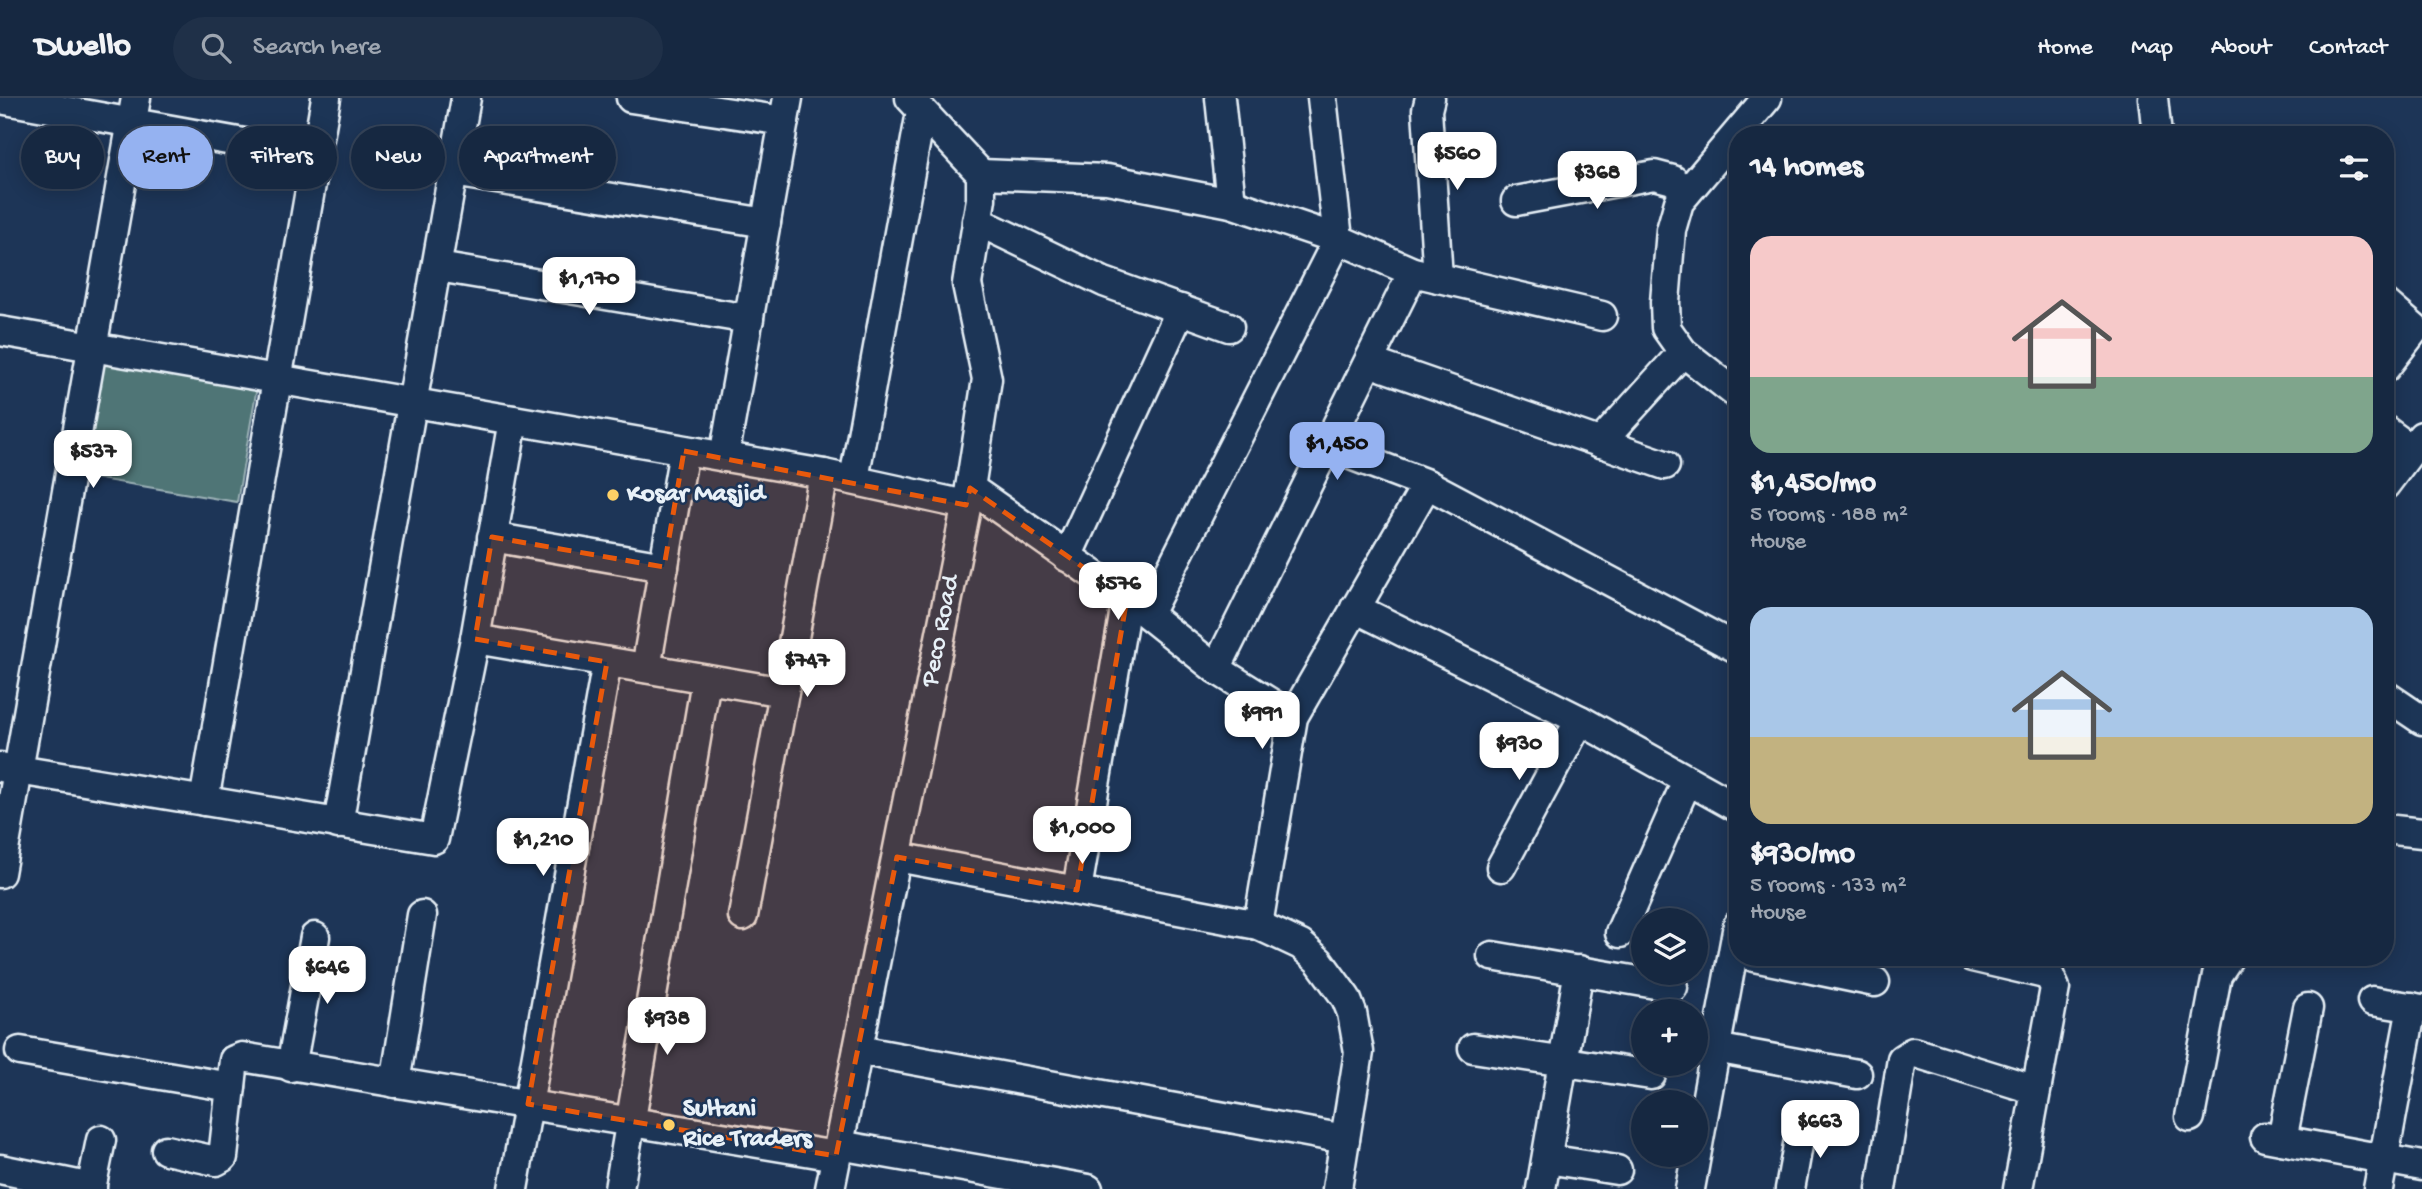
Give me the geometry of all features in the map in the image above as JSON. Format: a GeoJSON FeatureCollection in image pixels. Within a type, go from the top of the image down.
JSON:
{"type":"FeatureCollection","features":[{"type":"Feature","properties":{"kind":"street"},"geometry":{"type":"LineString","coordinates":[[321,126],[326,98]]}},
{"type":"Feature","properties":{"kind":"street"},"geometry":{"type":"LineString","coordinates":[[338,824],[466,98]]}},
{"type":"Feature","properties":{"kind":"street"},"geometry":{"type":"LineString","coordinates":[[631,98],[786,110],[724,457]]}},
{"type":"Feature","properties":{"kind":"street"},"geometry":{"type":"LineString","coordinates":[[1220,98],[1231,203]]}},
{"type":"Feature","properties":{"kind":"street"},"geometry":{"type":"LineString","coordinates":[[1077,890],[1138,606],[1338,239],[1322,98]]}},
{"type":"Feature","properties":{"kind":"street"},"geometry":{"type":"LineString","coordinates":[[1216,669],[1369,362],[1426,275],[1427,110],[1430,98]]}},
{"type":"Feature","properties":{"kind":"street"},"geometry":{"type":"LineString","coordinates":[[1743,126],[1767,98]]}},
{"type":"Feature","properties":{"kind":"street"},"geometry":{"type":"LineString","coordinates":[[2153,98],[2156,126]]}},
{"type":"Feature","properties":{"kind":"street"},"geometry":{"type":"LineString","coordinates":[[0,99],[134,111],[227,134]]}},
{"type":"Feature","properties":{"kind":"street"},"geometry":{"type":"LineString","coordinates":[[915,105],[975,164],[981,174],[1107,179],[1231,203],[1338,239],[1426,275],[1602,317]]}},
{"type":"Feature","properties":{"kind":"street"},"geometry":{"type":"LineString","coordinates":[[853,479],[915,105]]}},
{"type":"Feature","properties":{"kind":"street"},"geometry":{"type":"LineString","coordinates":[[0,873],[9,768],[93,348],[134,111]]}},
{"type":"Feature","properties":{"kind":"street"},"geometry":{"type":"LineString","coordinates":[[1729,143],[1687,192],[1673,216],[1665,313],[1666,328],[1683,352],[1729,387]]}},
{"type":"Feature","properties":{"kind":"street"},"geometry":{"type":"LineString","coordinates":[[453,172],[766,223]]}},
{"type":"Feature","properties":{"kind":"street","name":"Peco Road"},"geometry":{"type":"LineString","coordinates":[[831,1189],[968,496],[986,379],[968,284],[981,174]]}},
{"type":"Feature","properties":{"kind":"street"},"geometry":{"type":"LineString","coordinates":[[1516,201],[1654,175],[1673,180],[1687,192]]}},
{"type":"Feature","properties":{"kind":"street"},"geometry":{"type":"LineString","coordinates":[[204,801],[311,189]]}},
{"type":"Feature","properties":{"kind":"street"},"geometry":{"type":"LineString","coordinates":[[977,221],[1104,282],[1229,327]]}},
{"type":"Feature","properties":{"kind":"street"},"geometry":{"type":"LineString","coordinates":[[438,267],[749,319]]}},
{"type":"Feature","properties":{"kind":"street"},"geometry":{"type":"LineString","coordinates":[[1066,557],[1181,309]]}},
{"type":"Feature","properties":{"kind":"street"},"geometry":{"type":"LineString","coordinates":[[2394,311],[2414,329],[2394,356]]}},
{"type":"Feature","properties":{"kind":"street"},"geometry":{"type":"LineString","coordinates":[[0,331],[279,382],[968,496],[1066,557],[1138,606],[1216,669],[1293,717]]}},
{"type":"Feature","properties":{"kind":"street"},"geometry":{"type":"LineString","coordinates":[[1600,443],[1683,352]]}},
{"type":"Feature","properties":{"kind":"street"},"geometry":{"type":"LineString","coordinates":[[1369,362],[1665,466]]}},
{"type":"Feature","properties":{"kind":"street"},"geometry":{"type":"LineString","coordinates":[[9,768],[434,839],[475,639],[513,420]]}},
{"type":"Feature","properties":{"kind":"street"},"geometry":{"type":"LineString","coordinates":[[2394,434],[2417,443],[2394,473]]}},
{"type":"Feature","properties":{"kind":"street"},"geometry":{"type":"LineString","coordinates":[[1327,446],[1427,484],[1729,644]]}},
{"type":"Feature","properties":{"kind":"street"},"geometry":{"type":"LineString","coordinates":[[646,668],[684,451]]}},
{"type":"Feature","properties":{"kind":"street"},"geometry":{"type":"LineString","coordinates":[[744,916],[824,474]]}},
{"type":"Feature","properties":{"kind":"street"},"geometry":{"type":"LineString","coordinates":[[1258,925],[1293,717],[1427,484]]}},
{"type":"Feature","properties":{"kind":"street"},"geometry":{"type":"LineString","coordinates":[[492,537],[664,567]]}},
{"type":"Feature","properties":{"kind":"street"},"geometry":{"type":"LineString","coordinates":[[1355,608],[1580,720],[1729,803]]}},
{"type":"Feature","properties":{"kind":"street"},"geometry":{"type":"LineString","coordinates":[[475,639],[783,692]]}},
{"type":"Feature","properties":{"kind":"street"},"geometry":{"type":"LineString","coordinates":[[513,1189],[607,662]]}},
{"type":"Feature","properties":{"kind":"street"},"geometry":{"type":"LineString","coordinates":[[619,1189],[706,680]]}},
{"type":"Feature","properties":{"kind":"street"},"geometry":{"type":"LineString","coordinates":[[2394,706],[2422,720]]}},
{"type":"Feature","properties":{"kind":"street"},"geometry":{"type":"LineString","coordinates":[[1501,867],[1580,720]]}},
{"type":"Feature","properties":{"kind":"street"},"geometry":{"type":"LineString","coordinates":[[1619,933],[1687,780]]}},
{"type":"Feature","properties":{"kind":"street"},"geometry":{"type":"LineString","coordinates":[[2394,830],[2422,833]]}},
{"type":"Feature","properties":{"kind":"street"},"geometry":{"type":"LineString","coordinates":[[897,857],[1258,925],[1301,945],[1319,961],[1346,998],[1359,1052],[1337,1189]]}},
{"type":"Feature","properties":{"kind":"street"},"geometry":{"type":"LineString","coordinates":[[395,1083],[422,915]]}},
{"type":"Feature","properties":{"kind":"street"},"geometry":{"type":"LineString","coordinates":[[291,1067],[315,937]]}},
{"type":"Feature","properties":{"kind":"street"},"geometry":{"type":"LineString","coordinates":[[1492,956],[1673,987]]}},
{"type":"Feature","properties":{"kind":"street"},"geometry":{"type":"LineString","coordinates":[[1690,1189],[1715,1048],[1738,966]]}},
{"type":"Feature","properties":{"kind":"street"},"geometry":{"type":"LineString","coordinates":[[1796,966],[1875,982]]}},
{"type":"Feature","properties":{"kind":"street"},"geometry":{"type":"LineString","coordinates":[[2018,1189],[2055,988],[2054,966]]}},
{"type":"Feature","properties":{"kind":"street"},"geometry":{"type":"LineString","coordinates":[[2190,1117],[2217,975],[2223,966]]}},
{"type":"Feature","properties":{"kind":"street"},"geometry":{"type":"LineString","coordinates":[[1541,1189],[1578,970]]}},
{"type":"Feature","properties":{"kind":"street"},"geometry":{"type":"LineString","coordinates":[[2372,1001],[2417,1008],[2378,1189]]}},
{"type":"Feature","properties":{"kind":"street"},"geometry":{"type":"LineString","coordinates":[[2308,1008],[2274,1139],[2422,1166]]}},
{"type":"Feature","properties":{"kind":"street"},"geometry":{"type":"LineString","coordinates":[[1473,1048],[1631,1072]]}},
{"type":"Feature","properties":{"kind":"street"},"geometry":{"type":"LineString","coordinates":[[1715,1048],[1857,1074]]}},
{"type":"Feature","properties":{"kind":"street"},"geometry":{"type":"LineString","coordinates":[[858,1050],[1345,1139]]}},
{"type":"Feature","properties":{"kind":"street"},"geometry":{"type":"LineString","coordinates":[[20,1051],[231,1087]]}},
{"type":"Feature","properties":{"kind":"street"},"geometry":{"type":"LineString","coordinates":[[1881,1189],[1902,1059],[1906,1054],[1913,1052],[2036,1090]]}},
{"type":"Feature","properties":{"kind":"street"},"geometry":{"type":"LineString","coordinates":[[166,1150],[216,1161],[223,1157],[234,1060],[238,1058],[631,1121],[1088,1189]]}},
{"type":"Feature","properties":{"kind":"street"},"geometry":{"type":"LineString","coordinates":[[1790,1189],[1802,1123]]}},
{"type":"Feature","properties":{"kind":"street"},"geometry":{"type":"LineString","coordinates":[[0,1169],[91,1188],[101,1140]]}},
{"type":"Feature","properties":{"kind":"street"},"geometry":{"type":"LineString","coordinates":[[1547,1159],[1617,1170]]}},
{"type":"Feature","properties":{"kind":"highlighted area"},"geometry":{"type":"Polygon","coordinates":[[[684,451],[966,505],[970,488],[1127,598],[1077,890],[897,857],[836,1156],[528,1104],[607,662],[475,639],[492,537],[664,567],[684,451]]]}},
{"type":"Feature","properties":{"kind":"green space"},"geometry":{"type":"Polygon","coordinates":[[[101,361],[257,387],[237,502],[82,476],[101,361]]]}},
{"type":"Feature","properties":{"kind":"place","name":"Kosar Masjid"},"geometry":{"type":"Point","coordinates":[613,495]}},
{"type":"Feature","properties":{"kind":"place","name":"Sultani Rice Traders"},"geometry":{"type":"Point","coordinates":[669,1125]}}]}
